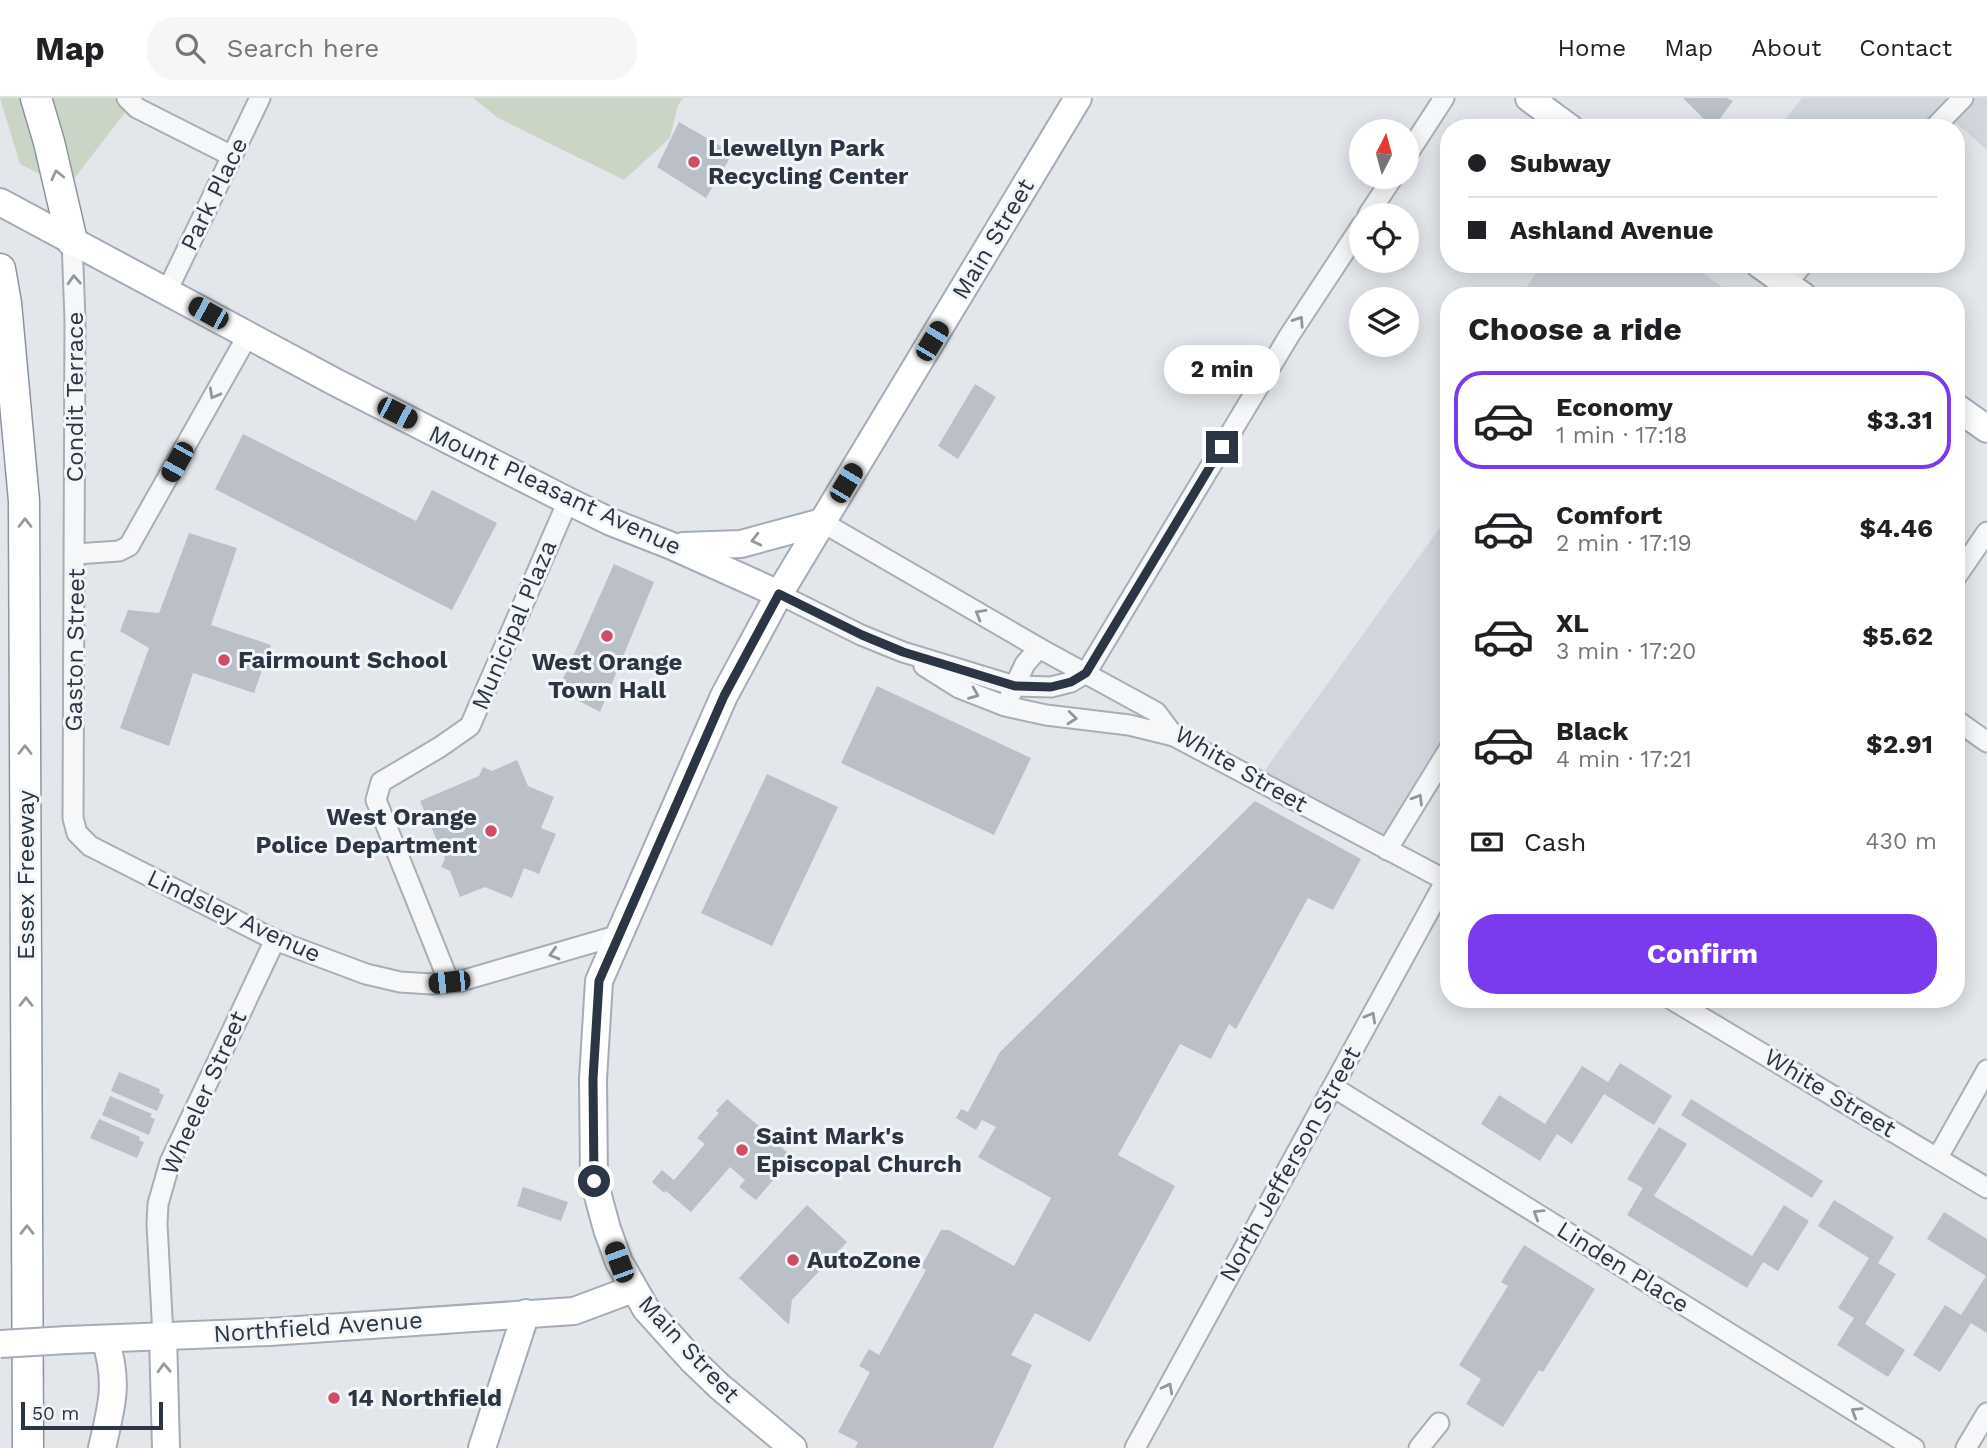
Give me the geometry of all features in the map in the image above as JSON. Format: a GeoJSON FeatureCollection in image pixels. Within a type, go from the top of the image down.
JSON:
{"type":"FeatureCollection","features":[{"type":"Feature","properties":{"kind":"highway"},"geometry":{"type":"LineString","coordinates":[[36,98],[72,241]]}},
{"type":"Feature","properties":{"kind":"highway","name":"Essex Freeway"},"geometry":{"type":"LineString","coordinates":[[0,269],[6,303],[24,501],[28,1448]]}},
{"type":"Feature","properties":{"kind":"main road","name":"Main Street"},"geometry":{"type":"LineString","coordinates":[[793,1448],[702,1370],[646,1309],[619,1262],[594,1181],[593,1079],[599,981],[724,696],[779,594],[1079,98]]}},
{"type":"Feature","properties":{"kind":"main road"},"geometry":{"type":"LineString","coordinates":[[1529,98],[1558,119]]}},
{"type":"Feature","properties":{"kind":"main road","name":"Mount Pleasant Avenue"},"geometry":{"type":"LineString","coordinates":[[0,202],[335,382],[568,501],[779,594]]}},
{"type":"Feature","properties":{"kind":"main road"},"geometry":{"type":"LineString","coordinates":[[1773,273],[1792,285]]}},
{"type":"Feature","properties":{"kind":"main road"},"geometry":{"type":"LineString","coordinates":[[1965,413],[1987,429]]}},
{"type":"Feature","properties":{"kind":"main road"},"geometry":{"type":"LineString","coordinates":[[672,545],[741,544],[822,523]]}},
{"type":"Feature","properties":{"kind":"main road","name":"Northfield Avenue"},"geometry":{"type":"LineString","coordinates":[[0,1343],[269,1332],[574,1311],[633,1289]]}},
{"type":"Feature","properties":{"kind":"main road"},"geometry":{"type":"LineString","coordinates":[[481,1448],[526,1313]]}},
{"type":"Feature","properties":{"kind":"main road"},"geometry":{"type":"LineString","coordinates":[[163,1336],[166,1448]]}},
{"type":"Feature","properties":{"kind":"main road"},"geometry":{"type":"LineString","coordinates":[[102,1448],[114,1399],[112,1360],[105,1339]]}},
{"type":"Feature","properties":{"kind":"street"},"geometry":{"type":"LineString","coordinates":[[127,98],[137,108],[232,156]]}},
{"type":"Feature","properties":{"kind":"street","name":"Park Place"},"geometry":{"type":"LineString","coordinates":[[167,290],[260,98]]}},
{"type":"Feature","properties":{"kind":"street"},"geometry":{"type":"LineString","coordinates":[[1419,137],[1444,98]]}},
{"type":"Feature","properties":{"kind":"street"},"geometry":{"type":"LineString","coordinates":[[1943,119],[1963,98]]}},
{"type":"Feature","properties":{"kind":"street","name":"Condit Terrace"},"geometry":{"type":"LineString","coordinates":[[72,241],[76,554]]}},
{"type":"Feature","properties":{"kind":"street"},"geometry":{"type":"LineString","coordinates":[[779,594],[903,652],[1015,686],[1051,687],[1071,682],[1086,673],[1289,336],[1349,245]]}},
{"type":"Feature","properties":{"kind":"street","name":"Gaston Street"},"geometry":{"type":"LineString","coordinates":[[77,833],[73,818],[76,554],[119,551],[129,546],[248,335]]}},
{"type":"Feature","properties":{"kind":"street","name":"Municipal Plaza"},"geometry":{"type":"LineString","coordinates":[[449,982],[376,800],[381,782],[470,726],[568,501]]}},
{"type":"Feature","properties":{"kind":"street","name":"White Street"},"geometry":{"type":"LineString","coordinates":[[822,523],[1156,712],[1174,736],[1440,877]]}},
{"type":"Feature","properties":{"kind":"street"},"geometry":{"type":"LineString","coordinates":[[1965,564],[1987,532]]}},
{"type":"Feature","properties":{"kind":"street"},"geometry":{"type":"LineString","coordinates":[[1005,706],[1025,664],[1039,648]]}},
{"type":"Feature","properties":{"kind":"street"},"geometry":{"type":"LineString","coordinates":[[903,652],[959,688],[1005,706],[1046,715],[1129,725],[1174,736]]}},
{"type":"Feature","properties":{"kind":"street"},"geometry":{"type":"LineString","coordinates":[[1965,726],[1987,742]]}},
{"type":"Feature","properties":{"kind":"street"},"geometry":{"type":"LineString","coordinates":[[1387,849],[1440,764]]}},
{"type":"Feature","properties":{"kind":"street","name":"Lindsley Avenue"},"geometry":{"type":"LineString","coordinates":[[77,833],[90,846],[275,940],[389,980],[431,984],[461,981],[619,935]]}},
{"type":"Feature","properties":{"kind":"street","name":"North Jefferson Street"},"geometry":{"type":"LineString","coordinates":[[1135,1448],[1440,894]]}},
{"type":"Feature","properties":{"kind":"street","name":"Wheeler Street"},"geometry":{"type":"LineString","coordinates":[[163,1336],[158,1224],[163,1184],[170,1162],[275,940]]}},
{"type":"Feature","properties":{"kind":"street","name":"White Street"},"geometry":{"type":"LineString","coordinates":[[1686,1008],[1987,1188]]}},
{"type":"Feature","properties":{"kind":"street"},"geometry":{"type":"LineString","coordinates":[[1938,1157],[1987,1070]]}},
{"type":"Feature","properties":{"kind":"street","name":"Linden Place"},"geometry":{"type":"LineString","coordinates":[[1333,1087],[1914,1448]]}},
{"type":"Feature","properties":{"kind":"street"},"geometry":{"type":"LineString","coordinates":[[1966,1448],[1987,1413]]}},
{"type":"Feature","properties":{"kind":"street"},"geometry":{"type":"LineString","coordinates":[[1419,1448],[1439,1423]]}},
{"type":"Feature","properties":{"kind":"shaded area"},"geometry":{"type":"Polygon","coordinates":[[[1802,98],[1987,98],[1987,150],[1965,131],[1965,119],[1952,119],[1946,114],[1941,119],[1786,119],[1802,98]]]}},
{"type":"Feature","properties":{"kind":"shaded area"},"geometry":{"type":"Polygon","coordinates":[[[1536,273],[1703,273],[1722,287],[1527,287],[1536,273]]]}},
{"type":"Feature","properties":{"kind":"shaded area"},"geometry":{"type":"Polygon","coordinates":[[[1440,527],[1440,774],[1390,845],[1260,777],[1440,527]]]}},
{"type":"Feature","properties":{"kind":"green space"},"geometry":{"type":"Polygon","coordinates":[[[0,98],[136,98],[67,188],[20,164],[0,98]]]}},
{"type":"Feature","properties":{"kind":"green space"},"geometry":{"type":"Polygon","coordinates":[[[473,98],[683,98],[678,105],[670,138],[624,180],[498,118],[473,98]]]}},
{"type":"Feature","properties":{"kind":"building"},"geometry":{"type":"Polygon","coordinates":[[[1683,98],[1727,98],[1733,101],[1720,119],[1704,119],[1683,98]]]}},
{"type":"Feature","properties":{"kind":"building","name":"Llewellyn Park Recycling Center"},"geometry":{"type":"Polygon","coordinates":[[[679,122],[733,153],[706,198],[657,167],[679,122]]]}},
{"type":"Feature","properties":{"kind":"building"},"geometry":{"type":"Polygon","coordinates":[[[975,384],[996,397],[958,459],[938,446],[975,384]]]}},
{"type":"Feature","properties":{"kind":"building"},"geometry":{"type":"Polygon","coordinates":[[[243,434],[416,521],[432,490],[497,523],[452,610],[215,489],[243,434]]]}},
{"type":"Feature","properties":{"kind":"building"},"geometry":{"type":"Polygon","coordinates":[[[189,533],[237,548],[211,625],[271,645],[254,693],[193,673],[169,746],[120,728],[149,648],[120,631],[128,610],[159,613],[189,533]]]}},
{"type":"Feature","properties":{"kind":"building","name":"West Orange Town Hall"},"geometry":{"type":"Polygon","coordinates":[[[614,564],[654,582],[600,712],[558,690],[614,564]]]}},
{"type":"Feature","properties":{"kind":"building"},"geometry":{"type":"Polygon","coordinates":[[[877,686],[1031,758],[994,835],[841,763],[877,686]]]}},
{"type":"Feature","properties":{"kind":"building","name":"West Orange Police Department"},"geometry":{"type":"Polygon","coordinates":[[[517,760],[528,786],[554,797],[541,828],[556,834],[539,874],[524,868],[512,898],[485,887],[460,897],[450,871],[441,867],[445,859],[420,801],[479,776],[483,767],[492,771],[517,760]]]}},
{"type":"Feature","properties":{"kind":"building"},"geometry":{"type":"Polygon","coordinates":[[[767,774],[838,807],[772,946],[701,913],[767,774]]]}},
{"type":"Feature","properties":{"kind":"building"},"geometry":{"type":"Polygon","coordinates":[[[1255,801],[1361,859],[1333,910],[1308,898],[1236,1029],[1229,1024],[1211,1059],[1180,1044],[1118,1155],[1175,1186],[1090,1342],[1035,1313],[1011,1355],[1032,1365],[993,1448],[855,1448],[858,1442],[838,1432],[870,1372],[859,1366],[869,1349],[879,1355],[926,1270],[921,1267],[941,1230],[949,1230],[1014,1266],[1051,1198],[978,1157],[996,1127],[982,1120],[976,1130],[956,1118],[961,1109],[968,1112],[1000,1052],[1255,801]]]}},
{"type":"Feature","properties":{"kind":"building"},"geometry":{"type":"Polygon","coordinates":[[[1620,1063],[1672,1096],[1654,1125],[1604,1094],[1572,1144],[1557,1134],[1540,1161],[1481,1124],[1499,1095],[1545,1124],[1582,1066],[1608,1082],[1620,1063]]]}},
{"type":"Feature","properties":{"kind":"building"},"geometry":{"type":"Polygon","coordinates":[[[119,1072],[160,1089],[159,1093],[164,1095],[157,1111],[111,1091],[119,1072]]]}},
{"type":"Feature","properties":{"kind":"building"},"geometry":{"type":"Polygon","coordinates":[[[110,1096],[152,1114],[150,1117],[155,1119],[149,1135],[102,1115],[110,1096]]]}},
{"type":"Feature","properties":{"kind":"building","name":"Saint Mark's Episcopal Church"},"geometry":{"type":"Polygon","coordinates":[[[727,1099],[760,1127],[753,1135],[757,1139],[763,1132],[793,1157],[756,1200],[739,1187],[745,1180],[730,1167],[691,1212],[652,1182],[662,1170],[674,1180],[705,1144],[697,1138],[719,1113],[716,1111],[727,1099]]]}},
{"type":"Feature","properties":{"kind":"building"},"geometry":{"type":"Polygon","coordinates":[[[1691,1099],[1823,1181],[1812,1198],[1681,1115],[1691,1099]]]}},
{"type":"Feature","properties":{"kind":"building"},"geometry":{"type":"Polygon","coordinates":[[[99,1119],[140,1137],[139,1140],[144,1142],[137,1158],[90,1138],[99,1119]]]}},
{"type":"Feature","properties":{"kind":"building"},"geometry":{"type":"Polygon","coordinates":[[[1659,1127],[1687,1144],[1654,1196],[1752,1256],[1784,1205],[1809,1221],[1778,1271],[1763,1262],[1747,1288],[1627,1215],[1643,1188],[1627,1179],[1659,1127]]]}},
{"type":"Feature","properties":{"kind":"building"},"geometry":{"type":"Polygon","coordinates":[[[523,1187],[568,1202],[561,1221],[517,1206],[523,1187]]]}},
{"type":"Feature","properties":{"kind":"building"},"geometry":{"type":"Polygon","coordinates":[[[1834,1200],[1894,1237],[1878,1263],[1896,1274],[1865,1324],[1905,1350],[1888,1377],[1837,1345],[1854,1318],[1838,1308],[1869,1258],[1818,1226],[1834,1200]]]}},
{"type":"Feature","properties":{"kind":"building","name":"AutoZone"},"geometry":{"type":"Polygon","coordinates":[[[807,1205],[847,1242],[792,1300],[789,1325],[739,1278],[807,1205]]]}},
{"type":"Feature","properties":{"kind":"building"},"geometry":{"type":"Polygon","coordinates":[[[1944,1212],[1987,1239],[1987,1333],[1971,1323],[1940,1372],[1913,1355],[1945,1305],[1961,1315],[1986,1276],[1927,1239],[1944,1212]]]}},
{"type":"Feature","properties":{"kind":"building"},"geometry":{"type":"Polygon","coordinates":[[[1524,1245],[1595,1289],[1543,1372],[1539,1370],[1503,1427],[1466,1404],[1481,1379],[1459,1365],[1508,1286],[1501,1282],[1524,1245]]]}},
{"type":"Feature","properties":{"kind":"place","name":"Llewellyn Park Recycling Center"},"geometry":{"type":"Point","coordinates":[694,162]}},
{"type":"Feature","properties":{"kind":"place","name":"West Orange Town Hall"},"geometry":{"type":"Point","coordinates":[607,636]}},
{"type":"Feature","properties":{"kind":"place","name":"Fairmount School"},"geometry":{"type":"Point","coordinates":[224,660]}},
{"type":"Feature","properties":{"kind":"place","name":"West Orange Police Department"},"geometry":{"type":"Point","coordinates":[491,831]}},
{"type":"Feature","properties":{"kind":"place","name":"Saint Mark's Episcopal Church"},"geometry":{"type":"Point","coordinates":[742,1150]}},
{"type":"Feature","properties":{"kind":"place","name":"AutoZone"},"geometry":{"type":"Point","coordinates":[793,1260]}},
{"type":"Feature","properties":{"kind":"place","name":"14 Northfield"},"geometry":{"type":"Point","coordinates":[334,1398]}},
{"type":"Feature","properties":{"kind":"route"},"geometry":{"type":"LineString","coordinates":[[594,1181],[593,1079],[599,981],[724,696],[779,594],[903,652],[1015,686],[1041,688],[1071,682],[1086,673],[1222,447]]}}]}
